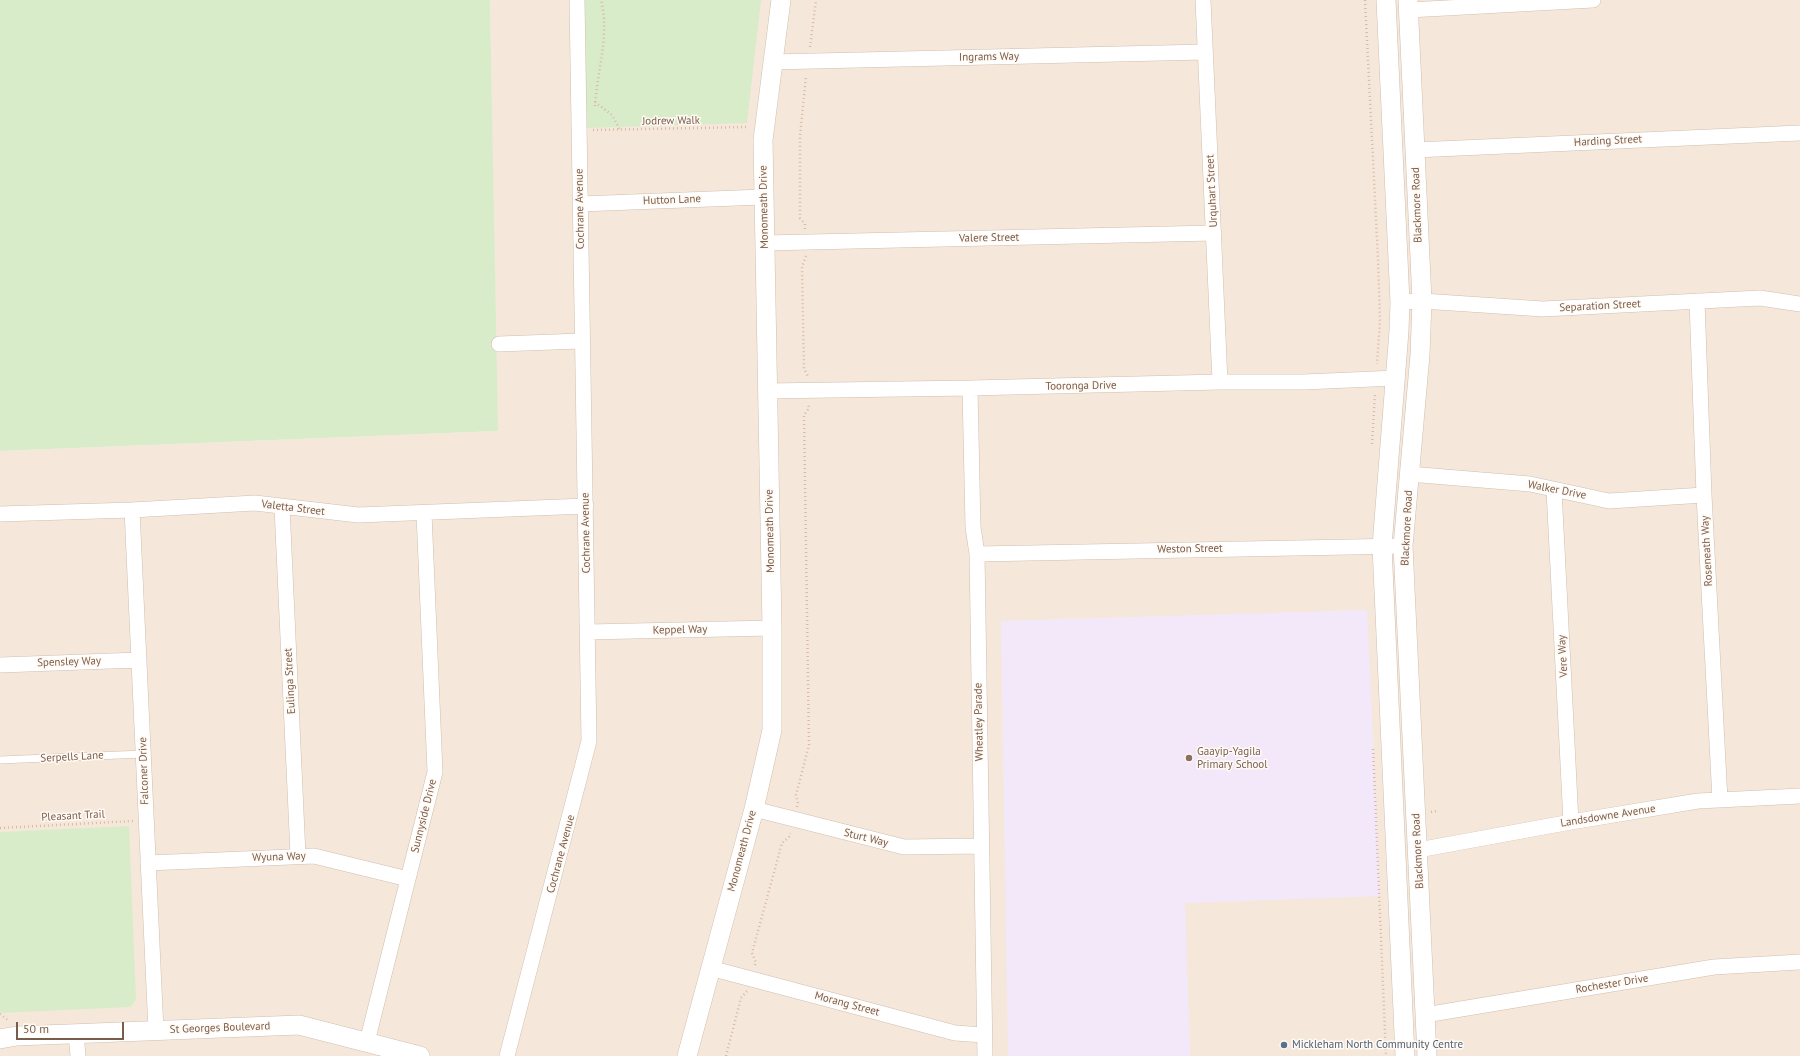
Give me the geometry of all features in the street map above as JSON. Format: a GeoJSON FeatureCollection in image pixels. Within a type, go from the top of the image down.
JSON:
{"type":"FeatureCollection","features":[{"type":"Feature","properties":{"kind":"street","name":"Cochrane Avenue"},"geometry":{"type":"LineString","coordinates":[[507,1056],[588,750],[589,741],[580,204],[586,130],[577,0]]}},
{"type":"Feature","properties":{"kind":"street","name":"Monomeath Drive"},"geometry":{"type":"LineString","coordinates":[[688,1055],[710,968],[754,809],[772,730],[772,628],[763,197],[763,126],[781,0]]}},
{"type":"Feature","properties":{"kind":"street","name":"Urquhart Street"},"geometry":{"type":"LineString","coordinates":[[1203,0],[1220,382]]}},
{"type":"Feature","properties":{"kind":"street","name":"Blackmore Road"},"geometry":{"type":"LineString","coordinates":[[1386,0],[1400,302],[1396,378],[1382,546],[1405,1056]]}},
{"type":"Feature","properties":{"kind":"street"},"geometry":{"type":"LineString","coordinates":[[1409,5],[1593,0]]}},
{"type":"Feature","properties":{"kind":"street","name":"Blackmore Road"},"geometry":{"type":"LineString","coordinates":[[1409,5],[1422,301],[1420,355],[1403,546],[1427,1056]]}},
{"type":"Feature","properties":{"kind":"street","name":"Ingrams Way"},"geometry":{"type":"LineString","coordinates":[[772,62],[1205,52]]}},
{"type":"Feature","properties":{"kind":"street","name":"Harding Street"},"geometry":{"type":"LineString","coordinates":[[1415,150],[1800,133]]}},
{"type":"Feature","properties":{"kind":"street","name":"Hutton Lane"},"geometry":{"type":"LineString","coordinates":[[580,204],[763,197]]}},
{"type":"Feature","properties":{"kind":"street","name":"Valere Street"},"geometry":{"type":"LineString","coordinates":[[765,243],[1214,233]]}},
{"type":"Feature","properties":{"kind":"street","name":"Separation Street"},"geometry":{"type":"LineString","coordinates":[[1400,302],[1422,301],[1543,309],[1760,298],[1800,304]]}},
{"type":"Feature","properties":{"kind":"street","name":"Roseneath Way"},"geometry":{"type":"LineString","coordinates":[[1697,301],[1704,495],[1720,800]]}},
{"type":"Feature","properties":{"kind":"street"},"geometry":{"type":"LineString","coordinates":[[499,344],[582,341]]}},
{"type":"Feature","properties":{"kind":"street","name":"Tooronga Drive"},"geometry":{"type":"LineString","coordinates":[[767,391],[1220,382],[1304,382],[1396,378]]}},
{"type":"Feature","properties":{"kind":"street","name":"Wheatley Parade"},"geometry":{"type":"LineString","coordinates":[[970,388],[973,527],[977,554],[985,1056]]}},
{"type":"Feature","properties":{"kind":"street","name":"Walker Drive"},"geometry":{"type":"LineString","coordinates":[[1409,474],[1530,484],[1609,501],[1704,495]]}},
{"type":"Feature","properties":{"kind":"street","name":"Vere Way"},"geometry":{"type":"LineString","coordinates":[[1554,490],[1571,822]]}},
{"type":"Feature","properties":{"kind":"street","name":"Valetta Street"},"geometry":{"type":"LineString","coordinates":[[0,514],[132,510],[255,503],[358,515],[586,506]]}},
{"type":"Feature","properties":{"kind":"street","name":"Eulinga Street"},"geometry":{"type":"LineString","coordinates":[[282,507],[298,855]]}},
{"type":"Feature","properties":{"kind":"street","name":"Falconer Drive"},"geometry":{"type":"LineString","coordinates":[[132,510],[156,1031]]}},
{"type":"Feature","properties":{"kind":"street","name":"Sunnyside Drive"},"geometry":{"type":"LineString","coordinates":[[367,1042],[435,772],[424,513]]}},
{"type":"Feature","properties":{"kind":"street","name":"Weston Street"},"geometry":{"type":"LineString","coordinates":[[977,554],[1403,546]]}},
{"type":"Feature","properties":{"kind":"street","name":"Keppel Way"},"geometry":{"type":"LineString","coordinates":[[588,632],[772,628]]}},
{"type":"Feature","properties":{"kind":"street","name":"Spensley Way"},"geometry":{"type":"LineString","coordinates":[[0,665],[139,660]]}},
{"type":"Feature","properties":{"kind":"street","name":"Landsdowne Avenue"},"geometry":{"type":"LineString","coordinates":[[1418,850],[1571,822],[1698,801],[1800,796]]}},
{"type":"Feature","properties":{"kind":"street","name":"Sturt Way"},"geometry":{"type":"LineString","coordinates":[[754,809],[904,847],[981,846]]}},
{"type":"Feature","properties":{"kind":"street","name":"Wyuna Way"},"geometry":{"type":"LineString","coordinates":[[148,863],[298,855],[314,856],[408,878]]}},
{"type":"Feature","properties":{"kind":"street","name":"Rochester Drive"},"geometry":{"type":"LineString","coordinates":[[1425,1015],[1714,967],[1800,962]]}},
{"type":"Feature","properties":{"kind":"street","name":"Morang Street"},"geometry":{"type":"LineString","coordinates":[[710,968],[955,1033],[984,1035]]}},
{"type":"Feature","properties":{"kind":"street","name":"St Georges Boulevard"},"geometry":{"type":"LineString","coordinates":[[6,1037],[299,1025],[420,1056]]}},
{"type":"Feature","properties":{"kind":"street"},"geometry":{"type":"LineString","coordinates":[[76,1034],[78,1056]]}},
{"type":"Feature","properties":{"kind":"lane","name":"Serpells Lane"},"geometry":{"type":"LineString","coordinates":[[0,760],[143,754]]}},
{"type":"Feature","properties":{"kind":"path"},"geometry":{"type":"LineString","coordinates":[[595,108],[604,30],[604,12],[601,0]]}},
{"type":"Feature","properties":{"kind":"path"},"geometry":{"type":"LineString","coordinates":[[726,1056],[741,998],[746,994],[756,962],[752,953],[782,843],[789,837],[798,802],[796,795],[809,745],[804,415],[808,408],[808,376],[804,369],[802,267],[806,258],[806,242],[805,224],[800,218],[800,136],[816,0]]}},
{"type":"Feature","properties":{"kind":"path"},"geometry":{"type":"LineString","coordinates":[[595,101],[612,115],[620,130]]}},
{"type":"Feature","properties":{"kind":"path"},"geometry":{"type":"LineString","coordinates":[[586,130],[594,123]]}},
{"type":"Feature","properties":{"kind":"path","name":"Jodrew Walk"},"geometry":{"type":"LineString","coordinates":[[586,130],[763,126]]}},
{"type":"Feature","properties":{"kind":"path","name":"Pleasant Trail"},"geometry":{"type":"LineString","coordinates":[[0,828],[146,821]]}},
{"type":"Feature","properties":{"kind":"shaded area"},"geometry":{"type":"Polygon","coordinates":[[[490,0],[1800,0],[1800,1056],[0,1056],[0,451],[497,431],[490,0]]]}},
{"type":"Feature","properties":{"kind":"shaded area","name":"Gaayip-Yagila Primary School"},"geometry":{"type":"Polygon","coordinates":[[[1367,610],[1380,896],[1185,903],[1190,1056],[1008,1056],[1001,621],[1367,610]]]}},
{"type":"Feature","properties":{"kind":"green space"},"geometry":{"type":"Polygon","coordinates":[[[0,0],[490,0],[498,431],[0,451],[0,0]]]}},
{"type":"Feature","properties":{"kind":"green space"},"geometry":{"type":"Polygon","coordinates":[[[585,0],[761,0],[747,123],[586,128],[585,0]]]}},
{"type":"Feature","properties":{"kind":"green space"},"geometry":{"type":"Polygon","coordinates":[[[129,826],[136,1000],[130,1007],[0,1013],[0,832],[129,826]]]}},
{"type":"Feature","properties":{"kind":"place","name":"Gaayip-Yagila Primary School"},"geometry":{"type":"Point","coordinates":[1189,758]}},
{"type":"Feature","properties":{"kind":"place","name":"Mickleham North Community Centre"},"geometry":{"type":"Point","coordinates":[1284,1045]}}]}
